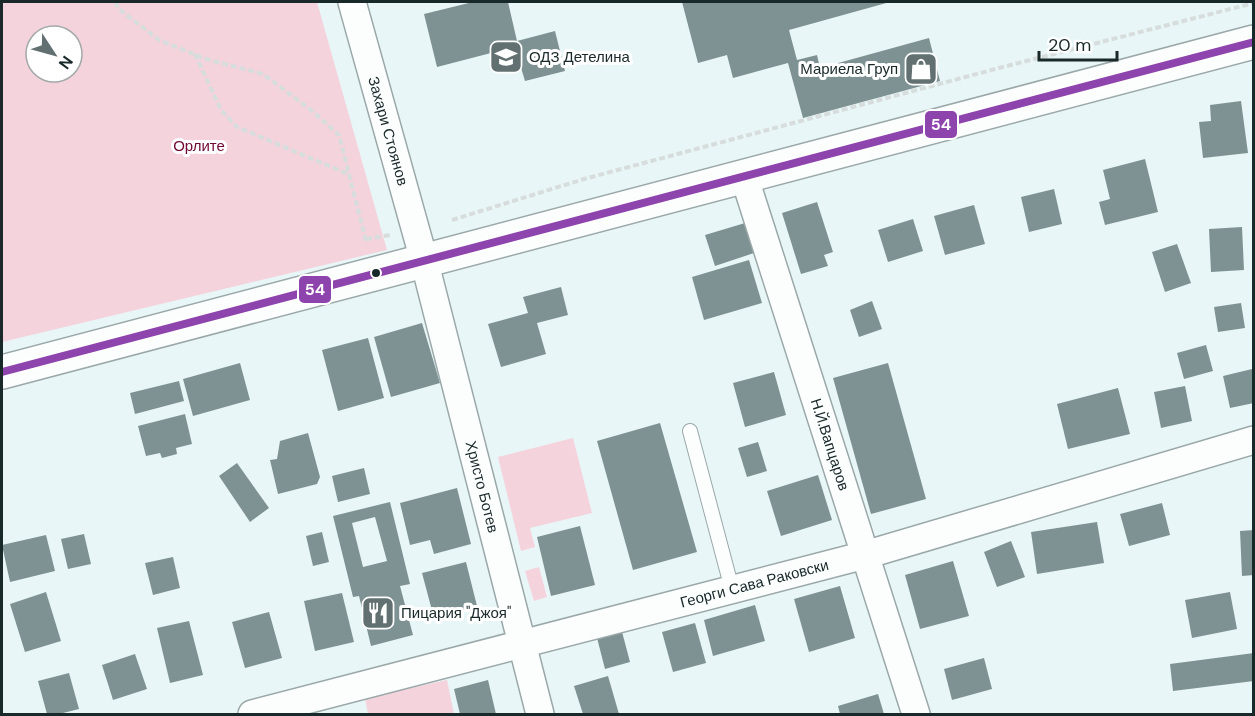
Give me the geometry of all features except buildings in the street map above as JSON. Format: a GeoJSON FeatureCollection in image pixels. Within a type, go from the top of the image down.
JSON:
{"type":"FeatureCollection","features":[{"type":"Feature","properties":{"kind":"street","name":"Захари Стоянов"},"geometry":{"type":"LineString","coordinates":[[352,2],[420,245]]}},
{"type":"Feature","properties":{"kind":"street"},"geometry":{"type":"LineString","coordinates":[[2,372],[374,273],[420,245],[744,176],[1254,42]]}},
{"type":"Feature","properties":{"kind":"street","name":"Н.Й.Вапцаров"},"geometry":{"type":"LineString","coordinates":[[744,176],[916,714]]}},
{"type":"Feature","properties":{"kind":"street","name":"Христо Ботев"},"geometry":{"type":"LineString","coordinates":[[420,245],[540,714]]}},
{"type":"Feature","properties":{"kind":"street","name":"Георги Сава Раковски"},"geometry":{"type":"LineString","coordinates":[[252,714],[865,555],[1254,440]]}},
{"type":"Feature","properties":{"kind":"lane"},"geometry":{"type":"LineString","coordinates":[[690,431],[732,589]]}},
{"type":"Feature","properties":{"kind":"path"},"geometry":{"type":"LineString","coordinates":[[115,2],[118,9],[159,40],[206,59],[263,74],[311,110],[339,135],[374,273]]}},
{"type":"Feature","properties":{"kind":"path"},"geometry":{"type":"LineString","coordinates":[[366,239],[420,245],[595,176],[987,71],[1254,3]]}},
{"type":"Feature","properties":{"kind":"path"},"geometry":{"type":"LineString","coordinates":[[195,54],[221,110],[237,127],[349,174]]}},
{"type":"Feature","properties":{"kind":"green space","name":"Орлите"},"geometry":{"type":"Polygon","coordinates":[[[2,2],[317,2],[387,250],[2,342],[2,2]]]}},
{"type":"Feature","properties":{"kind":"green space"},"geometry":{"type":"Polygon","coordinates":[[[573,438],[592,513],[530,528],[535,547],[521,551],[498,457],[573,438]]]}},
{"type":"Feature","properties":{"kind":"green space"},"geometry":{"type":"Polygon","coordinates":[[[539,567],[547,597],[534,601],[525,571],[539,567]]]}},
{"type":"Feature","properties":{"kind":"green space"},"geometry":{"type":"Polygon","coordinates":[[[447,680],[454,714],[368,714],[365,698],[447,680]]]}},
{"type":"Feature","properties":{"kind":"transit line","name":"54"},"geometry":{"type":"LineString","coordinates":[[2,372],[1254,42]]}},
{"type":"Feature","properties":{"kind":"place","name":"ОДЗ Детелина"},"geometry":{"type":"Point","coordinates":[506,57]}},
{"type":"Feature","properties":{"kind":"place","name":"Мариела Груп"},"geometry":{"type":"Point","coordinates":[921,69]}},
{"type":"Feature","properties":{"kind":"place","name":"Пицария \"Джоя\""},"geometry":{"type":"Point","coordinates":[378,613]}}]}
